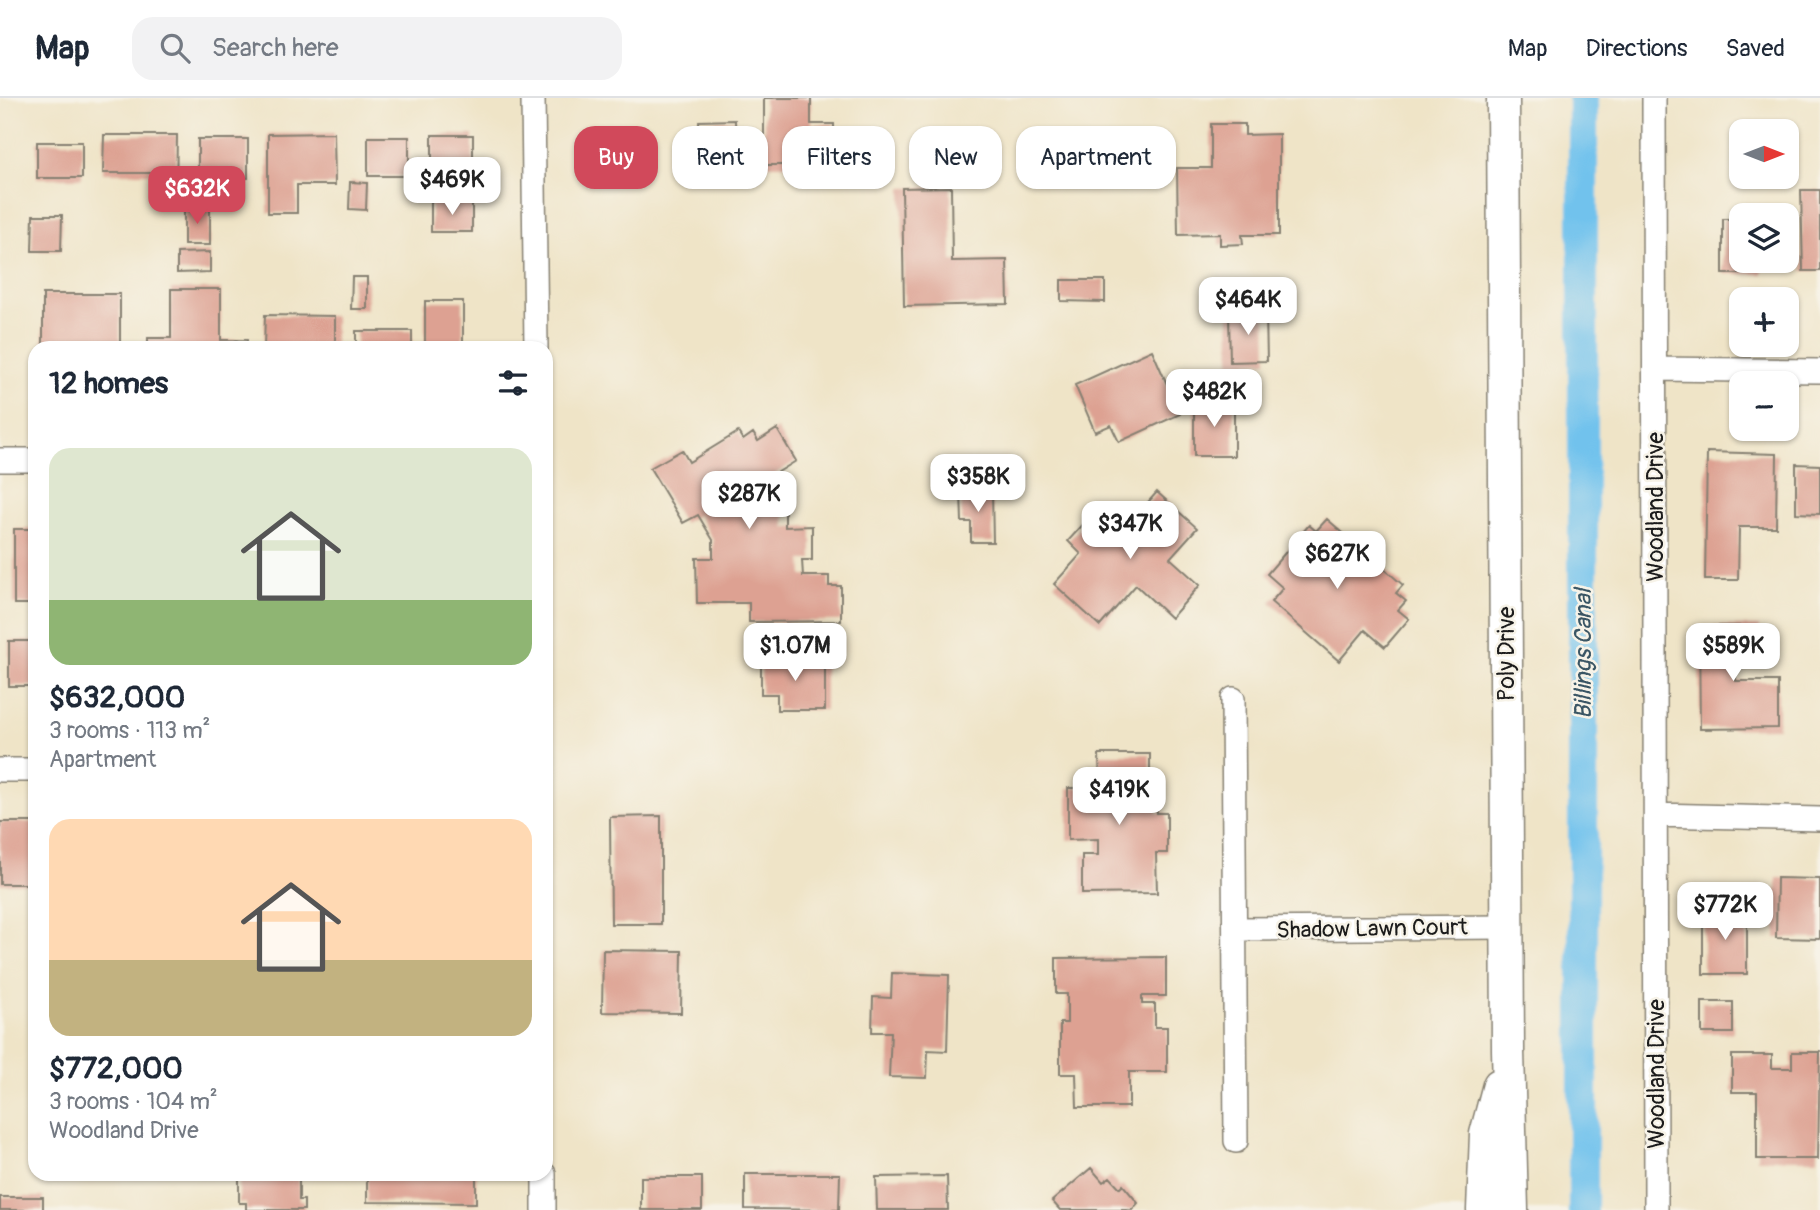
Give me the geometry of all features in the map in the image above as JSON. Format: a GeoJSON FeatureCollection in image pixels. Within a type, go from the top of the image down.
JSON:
{"type":"FeatureCollection","features":[{"type":"Feature","properties":{"kind":"street"},"geometry":{"type":"LineString","coordinates":[[533,98],[536,341]]}},
{"type":"Feature","properties":{"kind":"street","name":"Poly Drive"},"geometry":{"type":"LineString","coordinates":[[1503,98],[1507,927],[1512,1210]]}},
{"type":"Feature","properties":{"kind":"street","name":"Woodland Drive"},"geometry":{"type":"LineString","coordinates":[[1654,98],[1656,1210]]}},
{"type":"Feature","properties":{"kind":"street"},"geometry":{"type":"LineString","coordinates":[[1655,369],[1820,371]]}},
{"type":"Feature","properties":{"kind":"street"},"geometry":{"type":"LineString","coordinates":[[0,460],[28,460]]}},
{"type":"Feature","properties":{"kind":"street"},"geometry":{"type":"LineString","coordinates":[[1233,699],[1236,1141]]}},
{"type":"Feature","properties":{"kind":"street"},"geometry":{"type":"LineString","coordinates":[[0,769],[28,769]]}},
{"type":"Feature","properties":{"kind":"street"},"geometry":{"type":"LineString","coordinates":[[1656,815],[1820,820]]}},
{"type":"Feature","properties":{"kind":"street","name":"Shadow Lawn Court"},"geometry":{"type":"LineString","coordinates":[[1236,929],[1507,927]]}},
{"type":"Feature","properties":{"kind":"street"},"geometry":{"type":"LineString","coordinates":[[1483,1210],[1486,1134],[1508,1050]]}},
{"type":"Feature","properties":{"kind":"street"},"geometry":{"type":"LineString","coordinates":[[544,1181],[544,1210]]}},
{"type":"Feature","properties":{"kind":"building"},"geometry":{"type":"Polygon","coordinates":[[[764,98],[811,98],[811,124],[834,124],[782,126],[782,165],[768,165],[768,126],[764,126],[764,98]]]}},
{"type":"Feature","properties":{"kind":"building"},"geometry":{"type":"Polygon","coordinates":[[[735,120],[735,126],[699,126],[699,121],[735,120]]]}},
{"type":"Feature","properties":{"kind":"building"},"geometry":{"type":"Polygon","coordinates":[[[1211,124],[1245,124],[1245,135],[1279,134],[1279,235],[1242,235],[1243,244],[1220,245],[1220,234],[1178,235],[1177,168],[1211,168],[1211,124]]]}},
{"type":"Feature","properties":{"kind":"building"},"geometry":{"type":"Polygon","coordinates":[[[334,133],[335,185],[297,185],[297,213],[268,213],[268,134],[334,133]]]}},
{"type":"Feature","properties":{"kind":"building"},"geometry":{"type":"Polygon","coordinates":[[[104,135],[177,135],[176,195],[153,194],[153,173],[103,173],[104,135]]]}},
{"type":"Feature","properties":{"kind":"building"},"geometry":{"type":"Polygon","coordinates":[[[432,135],[473,135],[473,193],[432,193],[432,135]]]}},
{"type":"Feature","properties":{"kind":"building"},"geometry":{"type":"Polygon","coordinates":[[[368,137],[409,137],[409,176],[368,176],[368,137]]]}},
{"type":"Feature","properties":{"kind":"building"},"geometry":{"type":"Polygon","coordinates":[[[198,139],[248,139],[248,178],[198,178],[198,139]]]}},
{"type":"Feature","properties":{"kind":"building"},"geometry":{"type":"Polygon","coordinates":[[[37,142],[82,142],[82,178],[37,178],[37,142]]]}},
{"type":"Feature","properties":{"kind":"building"},"geometry":{"type":"Polygon","coordinates":[[[350,182],[367,183],[366,210],[349,209],[350,182]]]}},
{"type":"Feature","properties":{"kind":"building"},"geometry":{"type":"Polygon","coordinates":[[[902,188],[951,189],[952,261],[1007,260],[1008,304],[904,306],[902,188]]]}},
{"type":"Feature","properties":{"kind":"building"},"geometry":{"type":"Polygon","coordinates":[[[1801,190],[1820,190],[1820,271],[1803,271],[1801,190]]]}},
{"type":"Feature","properties":{"kind":"building"},"geometry":{"type":"Polygon","coordinates":[[[431,201],[472,201],[472,232],[431,232],[431,201]]]}},
{"type":"Feature","properties":{"kind":"building"},"geometry":{"type":"Polygon","coordinates":[[[184,208],[210,208],[210,245],[184,245],[184,208]]]}},
{"type":"Feature","properties":{"kind":"building"},"geometry":{"type":"Polygon","coordinates":[[[33,215],[62,215],[61,251],[32,251],[33,215]]]}},
{"type":"Feature","properties":{"kind":"building"},"geometry":{"type":"Polygon","coordinates":[[[1723,219],[1729,219],[1729,273],[1763,274],[1723,274],[1723,219]]]}},
{"type":"Feature","properties":{"kind":"building"},"geometry":{"type":"Polygon","coordinates":[[[210,252],[210,272],[177,273],[177,253],[210,252]]]}},
{"type":"Feature","properties":{"kind":"building"},"geometry":{"type":"Polygon","coordinates":[[[352,277],[367,277],[367,309],[351,309],[352,277]]]}},
{"type":"Feature","properties":{"kind":"building"},"geometry":{"type":"Polygon","coordinates":[[[1061,280],[1105,280],[1105,302],[1061,301],[1061,280]]]}},
{"type":"Feature","properties":{"kind":"building"},"geometry":{"type":"Polygon","coordinates":[[[171,289],[221,289],[221,340],[247,341],[148,341],[148,338],[171,338],[171,289]]]}},
{"type":"Feature","properties":{"kind":"building"},"geometry":{"type":"Polygon","coordinates":[[[43,294],[120,294],[120,341],[43,341],[43,294]]]}},
{"type":"Feature","properties":{"kind":"building"},"geometry":{"type":"Polygon","coordinates":[[[425,301],[463,301],[463,341],[425,341],[425,301]]]}},
{"type":"Feature","properties":{"kind":"building"},"geometry":{"type":"Polygon","coordinates":[[[1229,313],[1266,313],[1267,361],[1230,362],[1229,313]]]}},
{"type":"Feature","properties":{"kind":"building"},"geometry":{"type":"Polygon","coordinates":[[[265,315],[335,316],[335,341],[264,341],[265,315]]]}},
{"type":"Feature","properties":{"kind":"building"},"geometry":{"type":"Polygon","coordinates":[[[356,331],[412,331],[412,341],[356,341],[356,331]]]}},
{"type":"Feature","properties":{"kind":"building"},"geometry":{"type":"Polygon","coordinates":[[[1152,350],[1180,414],[1119,442],[1111,425],[1095,432],[1075,385],[1152,350]]]}},
{"type":"Feature","properties":{"kind":"building"},"geometry":{"type":"Polygon","coordinates":[[[1194,401],[1234,401],[1234,456],[1194,456],[1194,401]]]}},
{"type":"Feature","properties":{"kind":"building"},"geometry":{"type":"Polygon","coordinates":[[[777,429],[796,461],[775,474],[785,491],[785,527],[812,526],[812,560],[802,560],[803,576],[829,576],[829,586],[841,586],[841,621],[749,622],[749,603],[697,603],[696,558],[713,558],[713,540],[698,515],[683,523],[650,468],[682,450],[689,462],[738,432],[743,440],[753,433],[758,441],[777,429]]]}},
{"type":"Feature","properties":{"kind":"building"},"geometry":{"type":"Polygon","coordinates":[[[1707,452],[1777,454],[1776,527],[1739,527],[1738,580],[1705,580],[1707,452]]]}},
{"type":"Feature","properties":{"kind":"building"},"geometry":{"type":"Polygon","coordinates":[[[1796,464],[1820,465],[1820,514],[1796,513],[1796,464]]]}},
{"type":"Feature","properties":{"kind":"building"},"geometry":{"type":"Polygon","coordinates":[[[961,491],[992,491],[993,542],[971,542],[971,522],[962,522],[961,491]]]}},
{"type":"Feature","properties":{"kind":"building"},"geometry":{"type":"Polygon","coordinates":[[[1157,492],[1197,528],[1170,558],[1200,585],[1171,618],[1136,585],[1100,626],[1054,584],[1081,554],[1068,541],[1089,518],[1102,529],[1122,506],[1135,517],[1157,492]]]}},
{"type":"Feature","properties":{"kind":"building"},"geometry":{"type":"Polygon","coordinates":[[[1327,519],[1403,585],[1396,593],[1406,601],[1398,610],[1409,619],[1385,647],[1365,630],[1339,661],[1271,602],[1283,588],[1267,574],[1309,525],[1316,531],[1327,519]]]}},
{"type":"Feature","properties":{"kind":"building"},"geometry":{"type":"Polygon","coordinates":[[[14,529],[28,529],[28,604],[14,604],[14,529]]]}},
{"type":"Feature","properties":{"kind":"building"},"geometry":{"type":"Polygon","coordinates":[[[1699,626],[1759,626],[1759,647],[1736,647],[1736,681],[1778,681],[1778,728],[1700,729],[1699,626]]]}},
{"type":"Feature","properties":{"kind":"building"},"geometry":{"type":"Polygon","coordinates":[[[9,641],[28,641],[28,686],[9,686],[9,641]]]}},
{"type":"Feature","properties":{"kind":"building"},"geometry":{"type":"Polygon","coordinates":[[[761,658],[825,658],[825,710],[777,710],[777,694],[761,694],[761,658]]]}},
{"type":"Feature","properties":{"kind":"building"},"geometry":{"type":"Polygon","coordinates":[[[1099,754],[1150,754],[1150,802],[1156,802],[1157,813],[1167,813],[1167,853],[1156,853],[1157,893],[1082,894],[1082,855],[1098,855],[1098,839],[1068,840],[1068,788],[1100,788],[1099,754]]]}},
{"type":"Feature","properties":{"kind":"building"},"geometry":{"type":"Polygon","coordinates":[[[661,816],[661,924],[611,924],[610,817],[661,816]]]}},
{"type":"Feature","properties":{"kind":"building"},"geometry":{"type":"Polygon","coordinates":[[[0,822],[28,822],[28,884],[0,884],[0,822]]]}},
{"type":"Feature","properties":{"kind":"building"},"geometry":{"type":"Polygon","coordinates":[[[1777,878],[1820,879],[1820,939],[1776,938],[1777,878]]]}},
{"type":"Feature","properties":{"kind":"building"},"geometry":{"type":"Polygon","coordinates":[[[1703,911],[1747,911],[1747,974],[1703,974],[1703,911]]]}},
{"type":"Feature","properties":{"kind":"building"},"geometry":{"type":"Polygon","coordinates":[[[603,950],[682,951],[681,1013],[602,1012],[603,950]]]}},
{"type":"Feature","properties":{"kind":"building"},"geometry":{"type":"Polygon","coordinates":[[[1166,957],[1166,996],[1142,996],[1142,1004],[1155,1004],[1155,1027],[1167,1027],[1167,1072],[1129,1072],[1129,1107],[1077,1107],[1076,1074],[1060,1074],[1060,1023],[1067,1023],[1067,994],[1056,994],[1056,958],[1166,957]]]}},
{"type":"Feature","properties":{"kind":"building"},"geometry":{"type":"Polygon","coordinates":[[[892,973],[949,975],[947,1051],[928,1050],[927,1078],[889,1077],[891,1032],[872,1032],[873,997],[891,998],[892,973]]]}},
{"type":"Feature","properties":{"kind":"building"},"geometry":{"type":"Polygon","coordinates":[[[1702,1002],[1733,1002],[1733,1033],[1702,1033],[1702,1002]]]}},
{"type":"Feature","properties":{"kind":"building"},"geometry":{"type":"Polygon","coordinates":[[[1792,1052],[1820,1052],[1818,1159],[1757,1159],[1757,1092],[1732,1092],[1732,1055],[1772,1055],[1772,1068],[1792,1068],[1792,1052]]]}},
{"type":"Feature","properties":{"kind":"building"},"geometry":{"type":"Polygon","coordinates":[[[1091,1168],[1103,1182],[1110,1177],[1120,1188],[1123,1185],[1138,1203],[1132,1210],[1060,1210],[1052,1201],[1091,1168]]]}},
{"type":"Feature","properties":{"kind":"building"},"geometry":{"type":"Polygon","coordinates":[[[745,1174],[840,1174],[839,1210],[745,1209],[745,1174]]]}},
{"type":"Feature","properties":{"kind":"building"},"geometry":{"type":"Polygon","coordinates":[[[947,1176],[948,1210],[877,1210],[876,1177],[947,1176]]]}},
{"type":"Feature","properties":{"kind":"building"},"geometry":{"type":"Polygon","coordinates":[[[641,1177],[702,1177],[702,1210],[641,1210],[641,1177]]]}},
{"type":"Feature","properties":{"kind":"building"},"geometry":{"type":"Polygon","coordinates":[[[239,1181],[299,1181],[299,1200],[304,1200],[304,1210],[246,1210],[246,1203],[239,1203],[239,1181]]]}},
{"type":"Feature","properties":{"kind":"building"},"geometry":{"type":"Polygon","coordinates":[[[367,1181],[476,1181],[476,1203],[367,1202],[367,1181]]]}},
{"type":"Feature","properties":{"kind":"building"},"geometry":{"type":"Polygon","coordinates":[[[0,1197],[43,1197],[43,1210],[0,1210],[0,1197]]]}},
{"type":"Feature","properties":{"kind":"waterway","name":"Billings Canal"},"geometry":{"type":"LineString","coordinates":[[1583,98],[1583,1210]]}}]}
